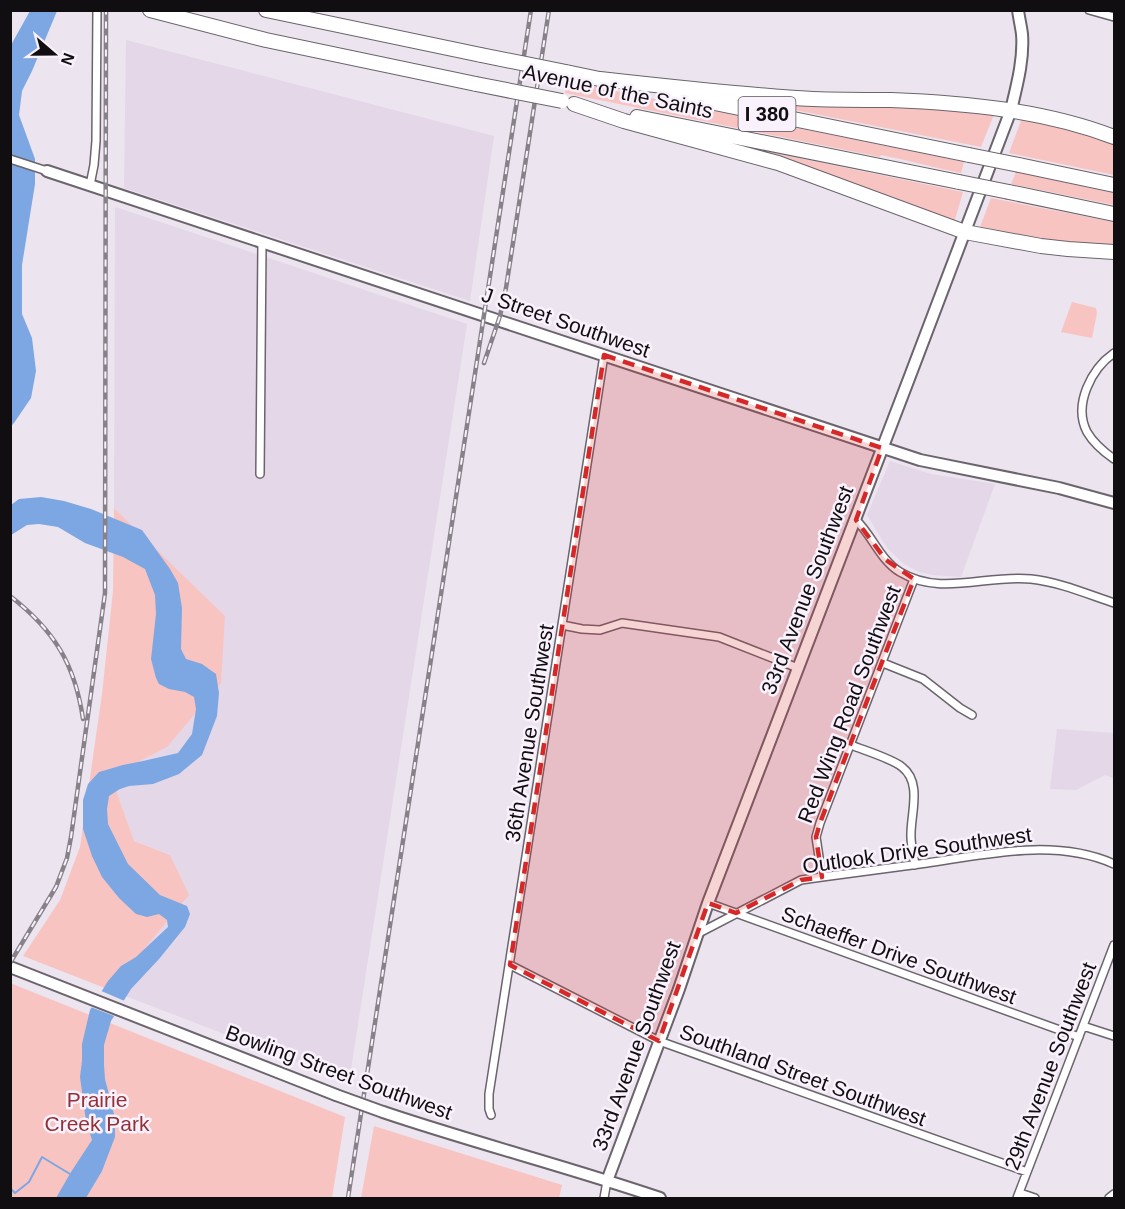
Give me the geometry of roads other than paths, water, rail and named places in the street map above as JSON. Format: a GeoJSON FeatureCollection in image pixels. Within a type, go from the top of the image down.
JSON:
{"type":"FeatureCollection","features":[{"type":"Feature","properties":{"kind":"highway","name":"Avenue of the Saints"},"geometry":{"type":"LineString","coordinates":[[150,10],[266,40],[1114,214]]}},
{"type":"Feature","properties":{"kind":"highway","name":"Avenue of the Saints"},"geometry":{"type":"LineString","coordinates":[[266,10],[1114,185]]}},
{"type":"Feature","properties":{"kind":"highway"},"geometry":{"type":"LineString","coordinates":[[600,79],[780,97],[959,104],[1011,110],[1070,123],[1114,137]]}},
{"type":"Feature","properties":{"kind":"highway"},"geometry":{"type":"LineString","coordinates":[[568,102],[624,122],[778,163],[964,232],[1041,246],[1114,252]]}},
{"type":"Feature","properties":{"kind":"street"},"geometry":{"type":"LineString","coordinates":[[90,185],[96,141],[97,10]]}},
{"type":"Feature","properties":{"kind":"street","name":"33rd Avenue Southwest"},"geometry":{"type":"LineString","coordinates":[[608,1181],[679,989],[708,903],[1011,110],[1022,53],[1018,10]]}},
{"type":"Feature","properties":{"kind":"street"},"geometry":{"type":"LineString","coordinates":[[1089,10],[1114,16]]}},
{"type":"Feature","properties":{"kind":"street","name":"J Street Southwest"},"geometry":{"type":"LineString","coordinates":[[10,159],[920,460],[1059,488],[1114,503]]}},
{"type":"Feature","properties":{"kind":"street"},"geometry":{"type":"LineString","coordinates":[[260,474],[262,243]]}},
{"type":"Feature","properties":{"kind":"street"},"geometry":{"type":"LineString","coordinates":[[1114,353],[1100,365],[1092,377],[1085,393],[1083,407],[1086,431],[1092,440],[1114,459]]}},
{"type":"Feature","properties":{"kind":"street","name":"36th Avenue Southwest"},"geometry":{"type":"LineString","coordinates":[[491,1115],[489,1094],[604,355]]}},
{"type":"Feature","properties":{"kind":"street"},"geometry":{"type":"LineString","coordinates":[[856,520],[886,560],[899,572],[914,579],[933,584],[1011,578],[1032,579],[1114,603]]}},
{"type":"Feature","properties":{"kind":"street","name":"Red Wing Road Southwest"},"geometry":{"type":"LineString","coordinates":[[822,877],[816,837],[914,579]]}},
{"type":"Feature","properties":{"kind":"street"},"geometry":{"type":"LineString","coordinates":[[562,625],[600,630],[622,623],[719,637],[798,668]]}},
{"type":"Feature","properties":{"kind":"street"},"geometry":{"type":"LineString","coordinates":[[883,663],[923,679],[972,715]]}},
{"type":"Feature","properties":{"kind":"street"},"geometry":{"type":"LineString","coordinates":[[851,746],[901,765],[909,774],[913,783],[914,797],[911,836],[915,865]]}},
{"type":"Feature","properties":{"kind":"street","name":"Outlook Drive Southwest"},"geometry":{"type":"LineString","coordinates":[[698,933],[801,880],[995,853],[1041,849],[1084,854],[1114,864]]}},
{"type":"Feature","properties":{"kind":"street","name":"Schaeffer Drive Southwest"},"geometry":{"type":"LineString","coordinates":[[708,903],[1079,1037]]}},
{"type":"Feature","properties":{"kind":"street","name":"29th Avenue Southwest"},"geometry":{"type":"LineString","coordinates":[[1018,1196],[1114,945]]}},
{"type":"Feature","properties":{"kind":"street","name":"Southland Street Southwest"},"geometry":{"type":"LineString","coordinates":[[510,965],[659,1041],[1027,1172]]}},
{"type":"Feature","properties":{"kind":"street","name":"Bowling Street Southwest"},"geometry":{"type":"LineString","coordinates":[[10,967],[383,1112],[660,1198]]}},
{"type":"Feature","properties":{"kind":"street"},"geometry":{"type":"LineString","coordinates":[[1083,1026],[1114,1036]]}},
{"type":"Feature","properties":{"kind":"street"},"geometry":{"type":"LineString","coordinates":[[604,1198],[608,1181]]}},
{"type":"Feature","properties":{"kind":"street"},"geometry":{"type":"LineString","coordinates":[[1109,1198],[1114,1194]]}},
{"type":"Feature","properties":{"kind":"street"},"geometry":{"type":"LineString","coordinates":[[1018,1196],[1035,1198]]}},
{"type":"Feature","properties":{"kind":"water"},"geometry":{"type":"Polygon","coordinates":[[[30,11],[57,11],[22,91],[19,115],[35,159],[35,184],[22,265],[22,314],[32,338],[36,371],[31,398],[11,426],[11,45],[30,11]]]}},
{"type":"Feature","properties":{"kind":"water"},"geometry":{"type":"Polygon","coordinates":[[[41,497],[91,509],[142,530],[178,583],[182,608],[181,649],[186,659],[202,664],[216,674],[219,693],[217,716],[202,755],[179,774],[153,784],[129,786],[109,796],[108,824],[128,864],[160,895],[187,906],[190,914],[185,927],[131,989],[111,1021],[104,1045],[104,1065],[105,1079],[115,1118],[115,1137],[102,1171],[86,1198],[56,1198],[92,1140],[86,1121],[80,1077],[82,1044],[90,1010],[108,981],[121,966],[136,957],[168,927],[167,920],[159,914],[147,917],[136,914],[102,877],[83,829],[83,800],[88,784],[99,772],[178,753],[192,734],[196,709],[194,697],[159,684],[156,678],[151,659],[156,614],[155,595],[145,569],[123,557],[85,543],[58,527],[27,525],[11,535],[11,505],[19,499],[41,497]]]}},
{"type":"Feature","properties":{"kind":"waterway"},"geometry":{"type":"LineString","coordinates":[[10,1188],[15,1193],[29,1182],[42,1157],[70,1174]]}},
{"type":"Feature","properties":{"kind":"railway"},"geometry":{"type":"LineString","coordinates":[[10,963],[56,887],[67,858],[105,593],[106,10]]}},
{"type":"Feature","properties":{"kind":"railway"},"geometry":{"type":"LineString","coordinates":[[348,1198],[531,10]]}},
{"type":"Feature","properties":{"kind":"railway"},"geometry":{"type":"LineString","coordinates":[[484,363],[500,316],[506,288],[549,10]]}},
{"type":"Feature","properties":{"kind":"railway"},"geometry":{"type":"LineString","coordinates":[[10,596],[39,622],[60,650],[74,681],[83,719]]}},
{"type":"Feature","properties":{"kind":"park label","name":"Prairie Creek Park"},"geometry":{"type":"Point","coordinates":[97,1111]}}]}
